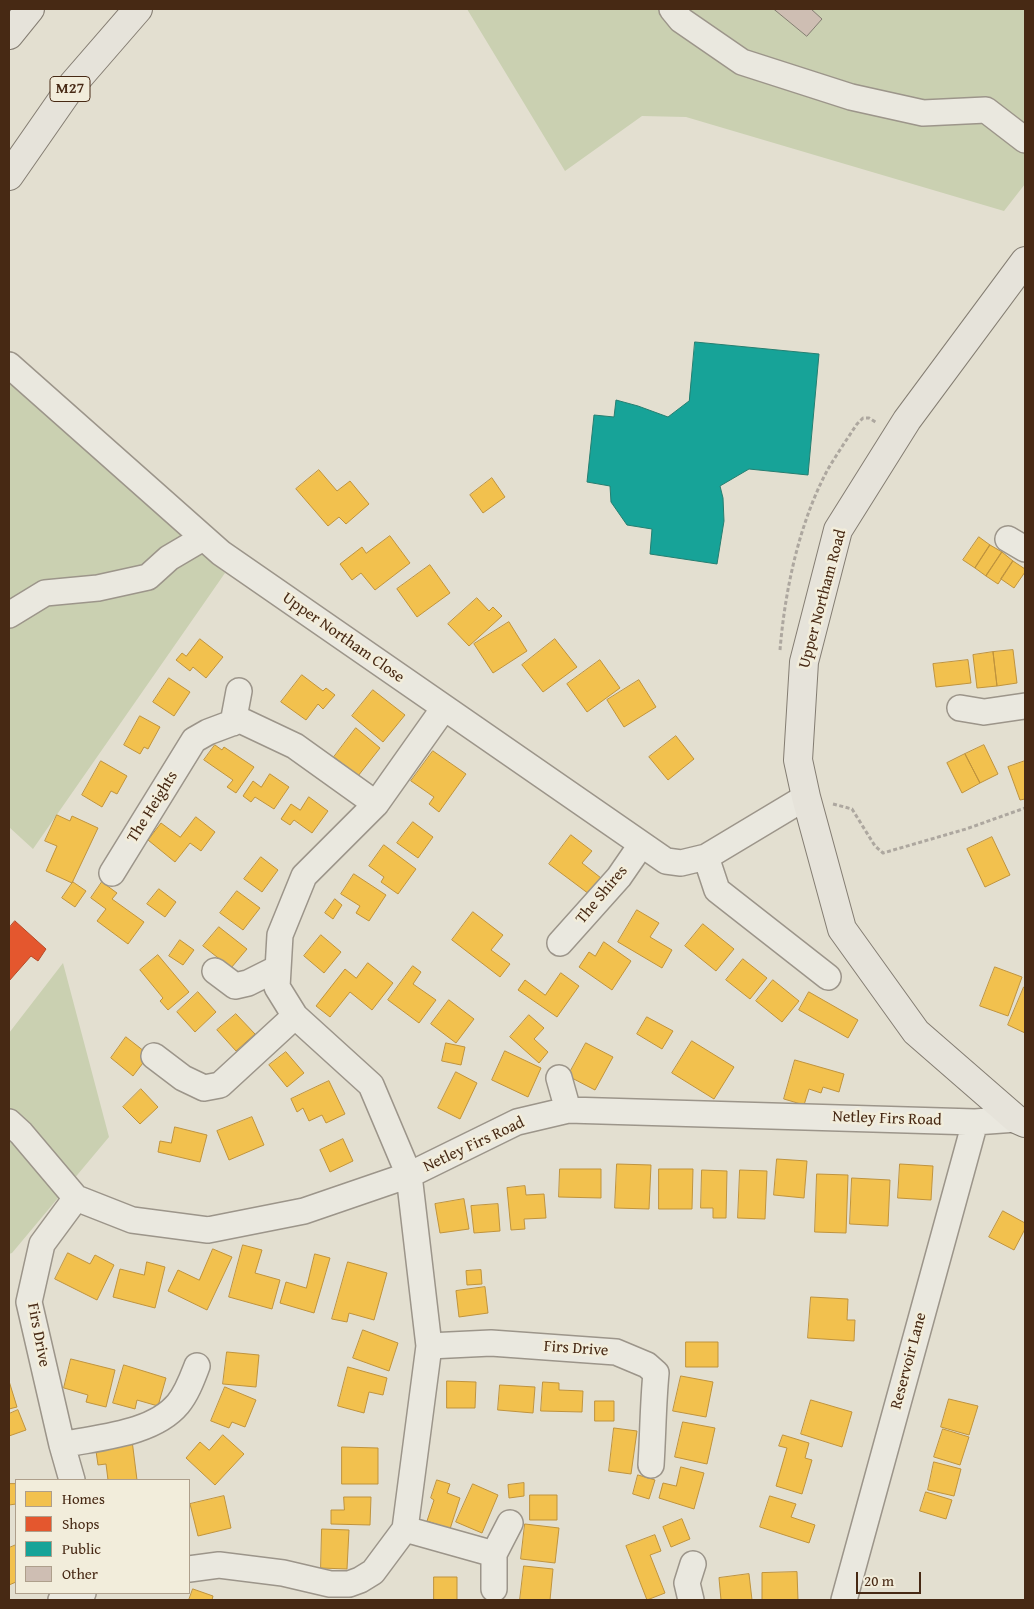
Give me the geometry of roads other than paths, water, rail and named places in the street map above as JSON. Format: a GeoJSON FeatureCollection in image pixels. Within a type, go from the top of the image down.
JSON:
{"type":"FeatureCollection","features":[{"type":"Feature","properties":{"kind":"main road"},"geometry":{"type":"LineString","coordinates":[[9,34],[30,9]]}},
{"type":"Feature","properties":{"kind":"main road","name":"M27"},"geometry":{"type":"LineString","coordinates":[[9,176],[73,84],[138,9]]}},
{"type":"Feature","properties":{"kind":"main road","name":"Upper Northam Road"},"geometry":{"type":"LineString","coordinates":[[1021,1121],[916,1032],[842,929],[798,760],[804,662],[838,530],[907,420],[1025,261]]}},
{"type":"Feature","properties":{"kind":"street"},"geometry":{"type":"LineString","coordinates":[[672,9],[681,20],[742,62],[851,97],[923,113],[986,110],[1025,140]]}},
{"type":"Feature","properties":{"kind":"street","name":"Upper Northam Close"},"geometry":{"type":"LineString","coordinates":[[9,365],[221,553],[666,861],[680,863],[706,857],[806,796]]}},
{"type":"Feature","properties":{"kind":"street"},"geometry":{"type":"LineString","coordinates":[[9,615],[45,593],[98,588],[148,577],[169,558],[204,538]]}},
{"type":"Feature","properties":{"kind":"street"},"geometry":{"type":"LineString","coordinates":[[233,723],[239,691]]}},
{"type":"Feature","properties":{"kind":"street"},"geometry":{"type":"LineString","coordinates":[[960,708],[984,712],[1025,706]]}},
{"type":"Feature","properties":{"kind":"street"},"geometry":{"type":"LineString","coordinates":[[190,1569],[219,1565],[283,1573],[330,1584],[349,1584],[360,1580],[372,1572],[405,1529],[429,1346],[409,1175],[371,1085],[295,1016],[277,987],[280,935],[304,876],[376,804],[444,708]]}},
{"type":"Feature","properties":{"kind":"street"},"geometry":{"type":"LineString","coordinates":[[233,723],[240,720],[294,746],[376,804]]}},
{"type":"Feature","properties":{"kind":"street","name":"The Heights"},"geometry":{"type":"LineString","coordinates":[[112,873],[194,740],[208,732],[233,723]]}},
{"type":"Feature","properties":{"kind":"street","name":"The Shires"},"geometry":{"type":"LineString","coordinates":[[560,943],[619,877],[641,845]]}},
{"type":"Feature","properties":{"kind":"street"},"geometry":{"type":"LineString","coordinates":[[706,857],[717,890],[828,977]]}},
{"type":"Feature","properties":{"kind":"street"},"geometry":{"type":"LineString","coordinates":[[215,971],[235,986],[248,983],[278,968]]}},
{"type":"Feature","properties":{"kind":"street"},"geometry":{"type":"LineString","coordinates":[[154,1056],[183,1078],[204,1088],[220,1085],[295,1016]]}},
{"type":"Feature","properties":{"kind":"street"},"geometry":{"type":"LineString","coordinates":[[559,1078],[568,1110]]}},
{"type":"Feature","properties":{"kind":"street","name":"Netley Firs Road"},"geometry":{"type":"LineString","coordinates":[[9,1122],[21,1132],[76,1198],[132,1220],[208,1230],[304,1211],[409,1175],[518,1122],[568,1110],[975,1122],[1021,1121]]}},
{"type":"Feature","properties":{"kind":"street","name":"Reservoir Lane"},"geometry":{"type":"LineString","coordinates":[[844,1600],[975,1122]]}},
{"type":"Feature","properties":{"kind":"street","name":"Firs Drive"},"geometry":{"type":"LineString","coordinates":[[72,1479],[29,1302],[42,1244],[76,1198]]}},
{"type":"Feature","properties":{"kind":"street","name":"Firs Drive"},"geometry":{"type":"LineString","coordinates":[[429,1346],[491,1343],[616,1352],[647,1365],[656,1373],[652,1406],[653,1436],[651,1465]]}},
{"type":"Feature","properties":{"kind":"street"},"geometry":{"type":"LineString","coordinates":[[62,1445],[151,1425],[178,1405],[188,1388],[197,1366]]}},
{"type":"Feature","properties":{"kind":"street"},"geometry":{"type":"LineString","coordinates":[[494,1589],[494,1554],[510,1523]]}},
{"type":"Feature","properties":{"kind":"street"},"geometry":{"type":"LineString","coordinates":[[405,1529],[494,1554]]}},
{"type":"Feature","properties":{"kind":"street"},"geometry":{"type":"LineString","coordinates":[[691,1600],[687,1583],[693,1564]]}},
{"type":"Feature","properties":{"kind":"street"},"geometry":{"type":"LineString","coordinates":[[61,1600],[80,1594]]}}]}
